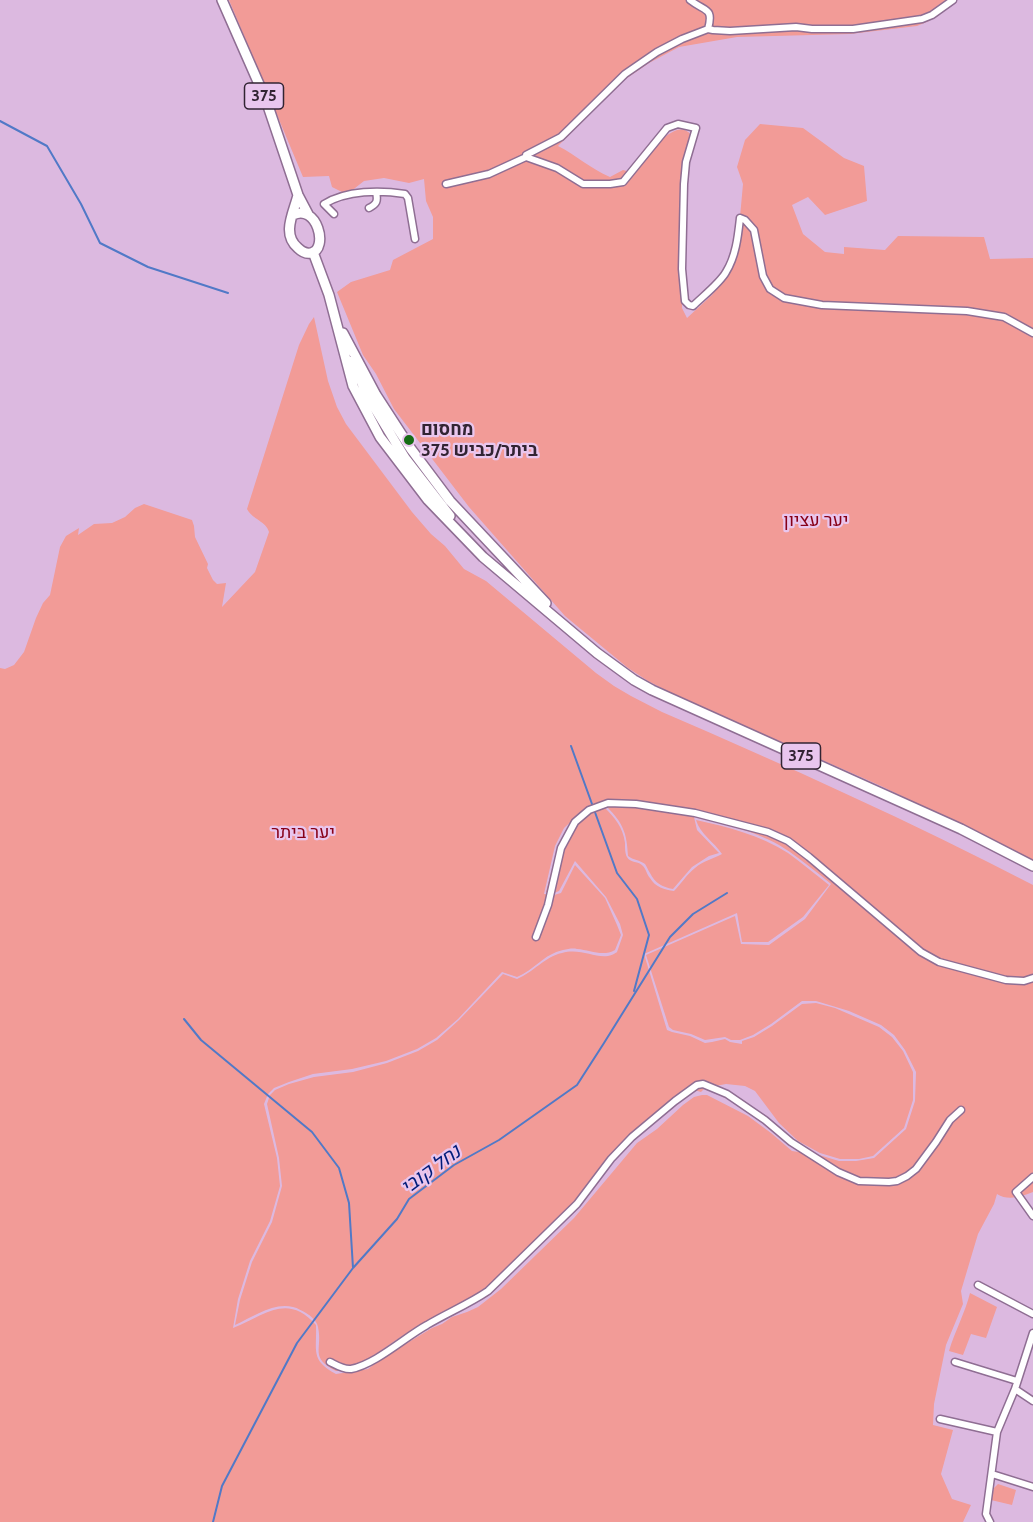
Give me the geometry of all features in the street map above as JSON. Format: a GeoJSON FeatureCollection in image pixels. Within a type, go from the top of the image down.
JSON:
{"type":"FeatureCollection","features":[{"type":"Feature","properties":{"kind":"main road","name":"375"},"geometry":{"type":"LineString","coordinates":[[222,0],[266,100],[298,195],[308,214],[315,221],[320,234],[320,243],[313,252],[329,295],[339,335],[368,397],[405,458],[483,557],[606,660],[634,680],[961,829],[1033,866]]}},
{"type":"Feature","properties":{"kind":"main road"},"geometry":{"type":"LineString","coordinates":[[298,195],[288,225],[290,235],[295,246],[302,252],[313,252]]}},
{"type":"Feature","properties":{"kind":"main road"},"geometry":{"type":"LineString","coordinates":[[293,215],[302,212],[308,214]]}},
{"type":"Feature","properties":{"kind":"main road"},"geometry":{"type":"LineString","coordinates":[[334,314],[376,395],[411,449],[450,501],[576,635]]}},
{"type":"Feature","properties":{"kind":"street"},"geometry":{"type":"LineString","coordinates":[[690,0],[709,13],[711,17],[708,29]]}},
{"type":"Feature","properties":{"kind":"street"},"geometry":{"type":"LineString","coordinates":[[446,184],[489,174],[561,137],[625,74],[657,52],[708,29],[730,31],[796,27],[853,29],[922,19],[932,15],[953,0]]}},
{"type":"Feature","properties":{"kind":"street"},"geometry":{"type":"LineString","coordinates":[[526,157],[557,168],[583,183],[617,184],[623,182],[667,128],[678,124],[696,128],[686,162],[684,183],[682,269],[685,301],[689,305],[693,306],[726,273],[738,237],[740,218],[754,230],[763,276],[770,289],[784,298],[822,305],[967,311],[1004,317],[1033,333]]}},
{"type":"Feature","properties":{"kind":"street"},"geometry":{"type":"LineString","coordinates":[[334,214],[324,204],[333,199],[359,193],[387,191],[405,194],[408,198],[415,238]]}},
{"type":"Feature","properties":{"kind":"street"},"geometry":{"type":"LineString","coordinates":[[369,208],[378,200],[376,192]]}},
{"type":"Feature","properties":{"kind":"street"},"geometry":{"type":"LineString","coordinates":[[536,938],[548,905],[561,848],[575,822],[589,810],[608,804],[636,804],[695,813],[768,832],[788,841],[921,952],[939,962],[1006,980],[1024,981],[1033,978]]}},
{"type":"Feature","properties":{"kind":"street"},"geometry":{"type":"LineString","coordinates":[[330,1362],[348,1370],[366,1365],[425,1325],[488,1291],[577,1204],[632,1137],[697,1085],[703,1084],[727,1094],[810,1154],[838,1172],[859,1180],[889,1182],[907,1176],[916,1169],[950,1120],[961,1110]]}},
{"type":"Feature","properties":{"kind":"street"},"geometry":{"type":"LineString","coordinates":[[1033,1177],[1016,1192],[1033,1216]]}},
{"type":"Feature","properties":{"kind":"street"},"geometry":{"type":"LineString","coordinates":[[978,1285],[1033,1314]]}},
{"type":"Feature","properties":{"kind":"street"},"geometry":{"type":"LineString","coordinates":[[990,1522],[986,1514],[997,1432],[1015,1389],[1033,1333]]}},
{"type":"Feature","properties":{"kind":"street"},"geometry":{"type":"LineString","coordinates":[[955,1362],[1017,1381]]}},
{"type":"Feature","properties":{"kind":"street"},"geometry":{"type":"LineString","coordinates":[[1015,1389],[1033,1401]]}},
{"type":"Feature","properties":{"kind":"street"},"geometry":{"type":"LineString","coordinates":[[940,1419],[997,1432]]}},
{"type":"Feature","properties":{"kind":"street"},"geometry":{"type":"LineString","coordinates":[[992,1474],[1033,1487]]}},
{"type":"Feature","properties":{"kind":"green space","name":"יער עציון"},"geometry":{"type":"Polygon","coordinates":[[[229,0],[954,0],[929,21],[917,26],[850,34],[737,37],[679,47],[624,80],[558,146],[610,177],[623,170],[634,173],[653,149],[670,133],[679,130],[686,131],[693,138],[684,178],[682,308],[687,318],[712,295],[730,268],[740,217],[743,184],[737,167],[745,140],[760,124],[803,128],[844,158],[864,166],[867,201],[825,215],[808,197],[792,205],[803,234],[825,252],[844,254],[844,247],[885,250],[898,236],[984,237],[990,259],[1033,258],[1033,860],[881,786],[648,681],[628,668],[565,616],[469,507],[394,409],[376,374],[363,355],[337,292],[351,282],[390,270],[393,260],[433,239],[433,217],[426,201],[424,179],[409,183],[384,178],[364,181],[350,192],[342,192],[332,187],[329,176],[303,177],[229,0]]]}},
{"type":"Feature","properties":{"kind":"green space","name":"יער ביתר"},"geometry":{"type":"Polygon","coordinates":[[[314,317],[328,381],[346,424],[412,512],[464,569],[486,581],[596,673],[614,686],[662,712],[849,795],[1033,885],[1033,1192],[1010,1198],[997,1194],[978,1234],[961,1291],[963,1304],[946,1345],[934,1404],[933,1425],[953,1430],[941,1474],[952,1499],[971,1505],[963,1522],[0,1522],[0,668],[5,669],[14,665],[24,652],[36,618],[43,603],[50,595],[60,547],[66,536],[79,528],[78,535],[94,524],[112,523],[125,517],[144,504],[192,520],[195,537],[213,580],[217,584],[226,583],[222,607],[255,572],[269,532],[265,525],[247,509],[299,345],[314,317]],[[604,807],[615,819],[622,832],[627,857],[641,864],[652,881],[664,889],[674,891],[698,866],[722,854],[701,830],[696,820],[766,841],[788,853],[829,885],[803,917],[768,942],[742,942],[737,913],[644,954],[667,1030],[705,1043],[725,1039],[742,1044],[742,1041],[772,1026],[802,1004],[816,1003],[835,1008],[879,1027],[892,1037],[903,1051],[913,1072],[913,1100],[904,1128],[873,1156],[840,1159],[820,1153],[798,1141],[779,1123],[755,1091],[745,1086],[726,1084],[705,1088],[701,1092],[691,1089],[650,1119],[566,1213],[473,1300],[402,1336],[356,1365],[336,1371],[322,1361],[319,1352],[318,1327],[314,1319],[295,1307],[271,1308],[235,1325],[252,1262],[272,1222],[282,1186],[279,1158],[267,1104],[270,1095],[275,1090],[314,1077],[353,1072],[387,1063],[418,1051],[437,1040],[459,1020],[503,974],[517,979],[562,953],[575,952],[610,956],[617,952],[623,935],[620,924],[606,897],[575,861],[559,891],[546,892],[558,847],[566,830],[578,818],[576,817],[564,828],[555,846],[544,894],[561,893],[575,865],[605,898],[621,935],[615,950],[601,953],[575,949],[565,950],[550,955],[517,977],[502,972],[458,1019],[436,1038],[417,1049],[386,1061],[352,1069],[313,1074],[274,1088],[268,1094],[264,1104],[277,1158],[280,1186],[270,1221],[250,1261],[238,1299],[233,1328],[275,1310],[285,1308],[295,1310],[316,1325],[317,1354],[322,1364],[328,1369],[336,1374],[368,1369],[432,1328],[478,1307],[501,1289],[574,1218],[637,1143],[694,1097],[707,1095],[748,1116],[792,1151],[839,1161],[874,1158],[906,1129],[915,1101],[916,1072],[894,1035],[881,1025],[849,1011],[816,1001],[802,1001],[753,1035],[740,1040],[725,1037],[705,1040],[669,1027],[646,955],[735,916],[741,944],[769,945],[805,919],[831,884],[790,852],[768,839],[694,817],[697,830],[719,853],[709,856],[692,867],[673,889],[665,887],[654,879],[645,864],[628,856],[623,829],[607,807],[604,807]]]}},
{"type":"Feature","properties":{"kind":"green space"},"geometry":{"type":"Polygon","coordinates":[[[970,1293],[997,1307],[986,1338],[971,1334],[963,1355],[949,1351],[970,1293]]]}},
{"type":"Feature","properties":{"kind":"green space"},"geometry":{"type":"Polygon","coordinates":[[[998,1484],[1016,1490],[1012,1505],[991,1500],[994,1488],[998,1484]]]}},
{"type":"Feature","properties":{"kind":"waterway"},"geometry":{"type":"LineString","coordinates":[[0,121],[47,146],[81,204],[100,243],[148,267],[228,293]]}},
{"type":"Feature","properties":{"kind":"waterway"},"geometry":{"type":"LineString","coordinates":[[571,746],[617,873],[637,899],[649,935],[634,991]]}},
{"type":"Feature","properties":{"kind":"waterway","name":"נחל קובי"},"geometry":{"type":"LineString","coordinates":[[213,1522],[222,1486],[297,1343],[353,1268],[397,1219],[409,1199],[454,1165],[499,1140],[577,1085],[670,937],[693,914],[727,893]]}},
{"type":"Feature","properties":{"kind":"waterway"},"geometry":{"type":"LineString","coordinates":[[184,1019],[201,1040],[312,1132],[339,1168],[349,1203],[353,1268]]}},
{"type":"Feature","properties":{"kind":"place","name":"מחסום ביתר/כביש 375"},"geometry":{"type":"Point","coordinates":[409,440]}}]}
